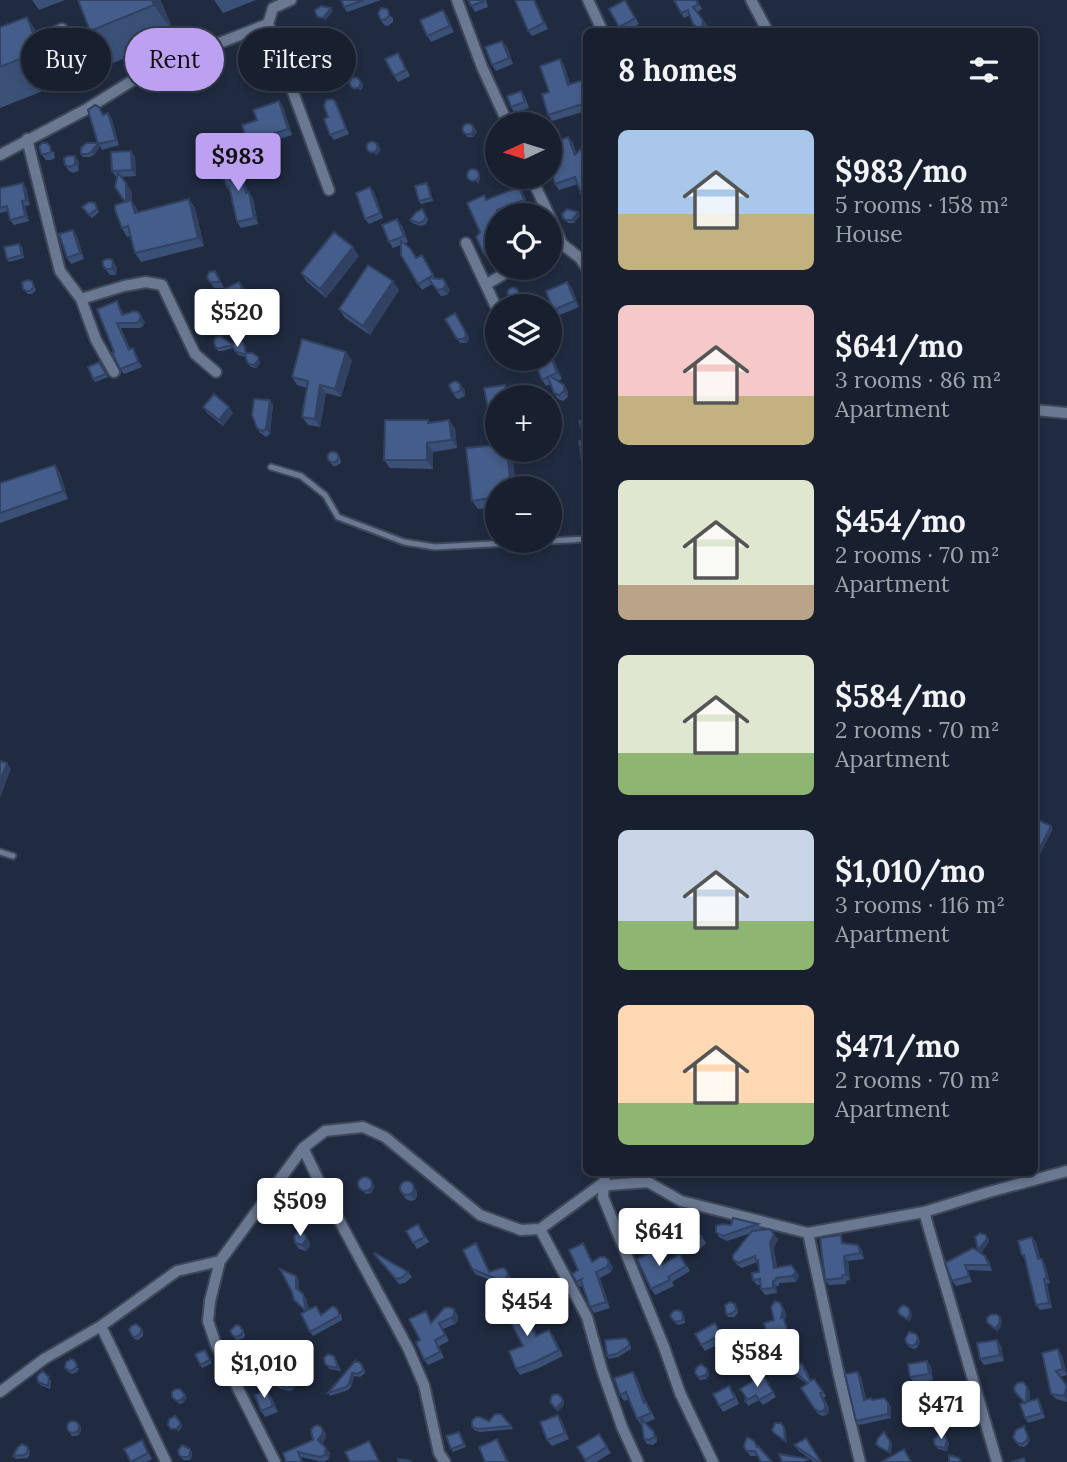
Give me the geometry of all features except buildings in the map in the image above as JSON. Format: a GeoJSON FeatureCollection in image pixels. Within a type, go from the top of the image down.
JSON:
{"type":"FeatureCollection","features":[{"type":"Feature","properties":{"kind":"street"},"geometry":{"type":"LineString","coordinates":[[291,0],[273,8],[268,24],[329,190]]}},
{"type":"Feature","properties":{"kind":"street"},"geometry":{"type":"LineString","coordinates":[[457,0],[503,112]]}},
{"type":"Feature","properties":{"kind":"street"},"geometry":{"type":"LineString","coordinates":[[588,0],[601,28]]}},
{"type":"Feature","properties":{"kind":"street"},"geometry":{"type":"LineString","coordinates":[[751,0],[766,28]]}},
{"type":"Feature","properties":{"kind":"street"},"geometry":{"type":"LineString","coordinates":[[0,155],[85,110],[148,71],[268,24]]}},
{"type":"Feature","properties":{"kind":"street"},"geometry":{"type":"LineString","coordinates":[[27,139],[60,271],[81,299],[96,340],[114,372]]}},
{"type":"Feature","properties":{"kind":"street"},"geometry":{"type":"LineString","coordinates":[[466,243],[490,294]]}},
{"type":"Feature","properties":{"kind":"street"},"geometry":{"type":"LineString","coordinates":[[562,244],[583,262]]}},
{"type":"Feature","properties":{"kind":"street"},"geometry":{"type":"LineString","coordinates":[[486,284],[493,280]]}},
{"type":"Feature","properties":{"kind":"street"},"geometry":{"type":"LineString","coordinates":[[81,299],[146,282],[162,285],[195,354],[216,372]]}},
{"type":"Feature","properties":{"kind":"street"},"geometry":{"type":"LineString","coordinates":[[1038,411],[1067,413]]}},
{"type":"Feature","properties":{"kind":"street"},"geometry":{"type":"LineString","coordinates":[[275,1462],[216,1345],[208,1321],[220,1261],[303,1148],[325,1131],[363,1127],[385,1137],[480,1215],[521,1230],[540,1228],[604,1178]]}},
{"type":"Feature","properties":{"kind":"street"},"geometry":{"type":"LineString","coordinates":[[303,1148],[408,1348],[424,1385],[439,1453],[444,1462]]}},
{"type":"Feature","properties":{"kind":"street"},"geometry":{"type":"LineString","coordinates":[[604,1178],[609,1185],[648,1182],[681,1201],[808,1233],[924,1212],[1067,1171]]}},
{"type":"Feature","properties":{"kind":"street"},"geometry":{"type":"LineString","coordinates":[[604,1178],[603,1197],[680,1392],[713,1462]]}},
{"type":"Feature","properties":{"kind":"street"},"geometry":{"type":"LineString","coordinates":[[924,1212],[997,1462]]}},
{"type":"Feature","properties":{"kind":"street"},"geometry":{"type":"LineString","coordinates":[[540,1228],[587,1317],[601,1370],[638,1462]]}},
{"type":"Feature","properties":{"kind":"street"},"geometry":{"type":"LineString","coordinates":[[808,1233],[860,1462]]}},
{"type":"Feature","properties":{"kind":"street"},"geometry":{"type":"LineString","coordinates":[[0,1392],[44,1359],[101,1326],[177,1272],[220,1261]]}},
{"type":"Feature","properties":{"kind":"street"},"geometry":{"type":"LineString","coordinates":[[101,1326],[166,1462]]}},
{"type":"Feature","properties":{"kind":"lane"},"geometry":{"type":"LineString","coordinates":[[271,467],[301,476],[325,495],[338,517],[404,542],[435,547],[583,539]]}},
{"type":"Feature","properties":{"kind":"lane"},"geometry":{"type":"LineString","coordinates":[[0,852],[13,856]]}}]}
